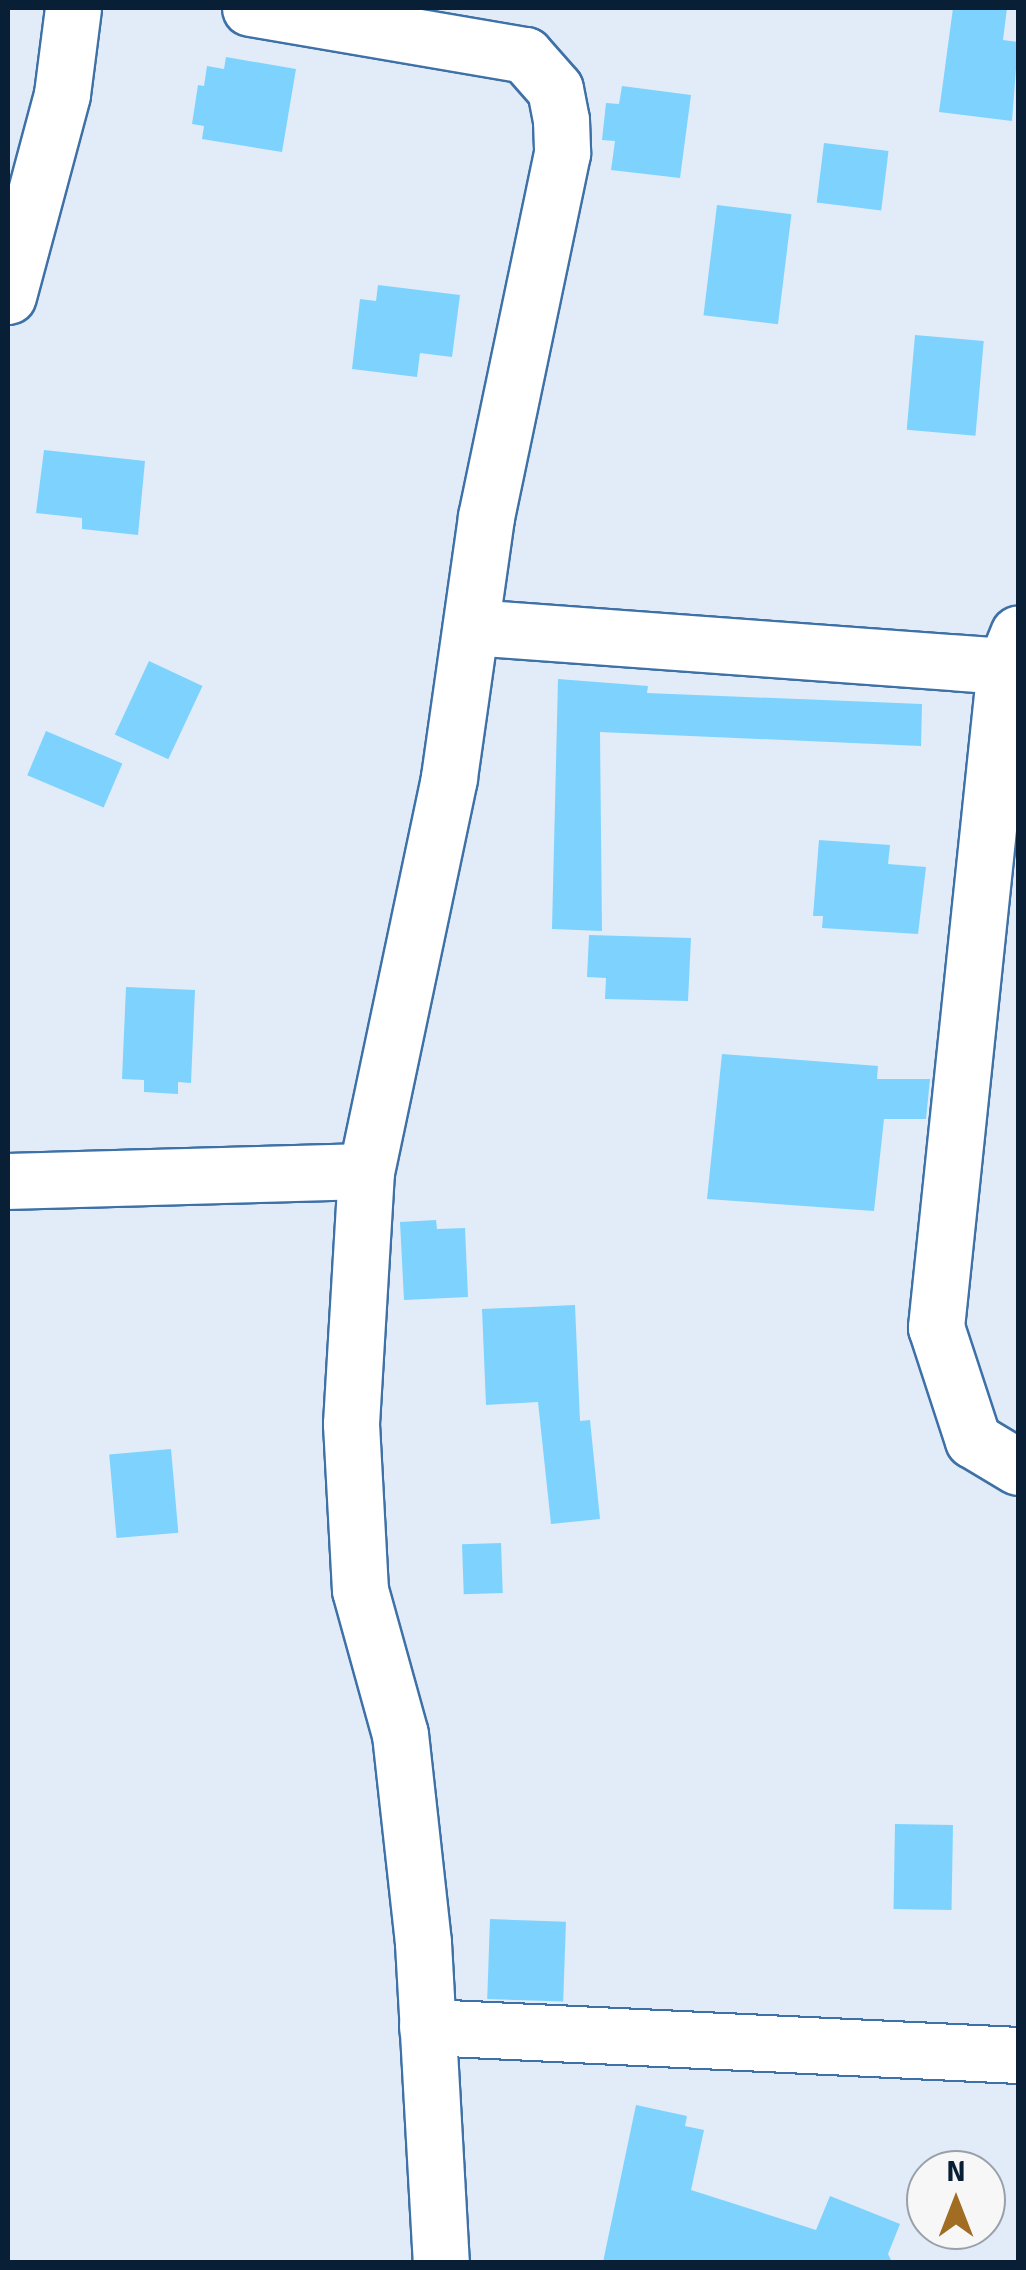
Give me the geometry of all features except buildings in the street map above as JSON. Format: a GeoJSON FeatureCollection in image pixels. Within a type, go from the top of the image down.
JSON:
{"type":"FeatureCollection","features":[{"type":"Feature","properties":{"kind":"street"},"geometry":{"type":"LineString","coordinates":[[8,296],[62,94],[74,8]]}},
{"type":"Feature","properties":{"kind":"street"},"geometry":{"type":"LineString","coordinates":[[250,8],[525,56],[555,88],[562,153],[486,517],[449,778],[366,1171],[350,1424],[360,1590],[400,1734],[427,2026],[440,2262]]}},
{"type":"Feature","properties":{"kind":"street"},"geometry":{"type":"LineString","coordinates":[[470,627],[1012,649],[936,1326],[972,1440],[1018,1467]]}},
{"type":"Feature","properties":{"kind":"street"},"geometry":{"type":"LineString","coordinates":[[8,1181],[366,1171]]}},
{"type":"Feature","properties":{"kind":"street"},"geometry":{"type":"LineString","coordinates":[[427,2026],[1018,2055]]}}]}
